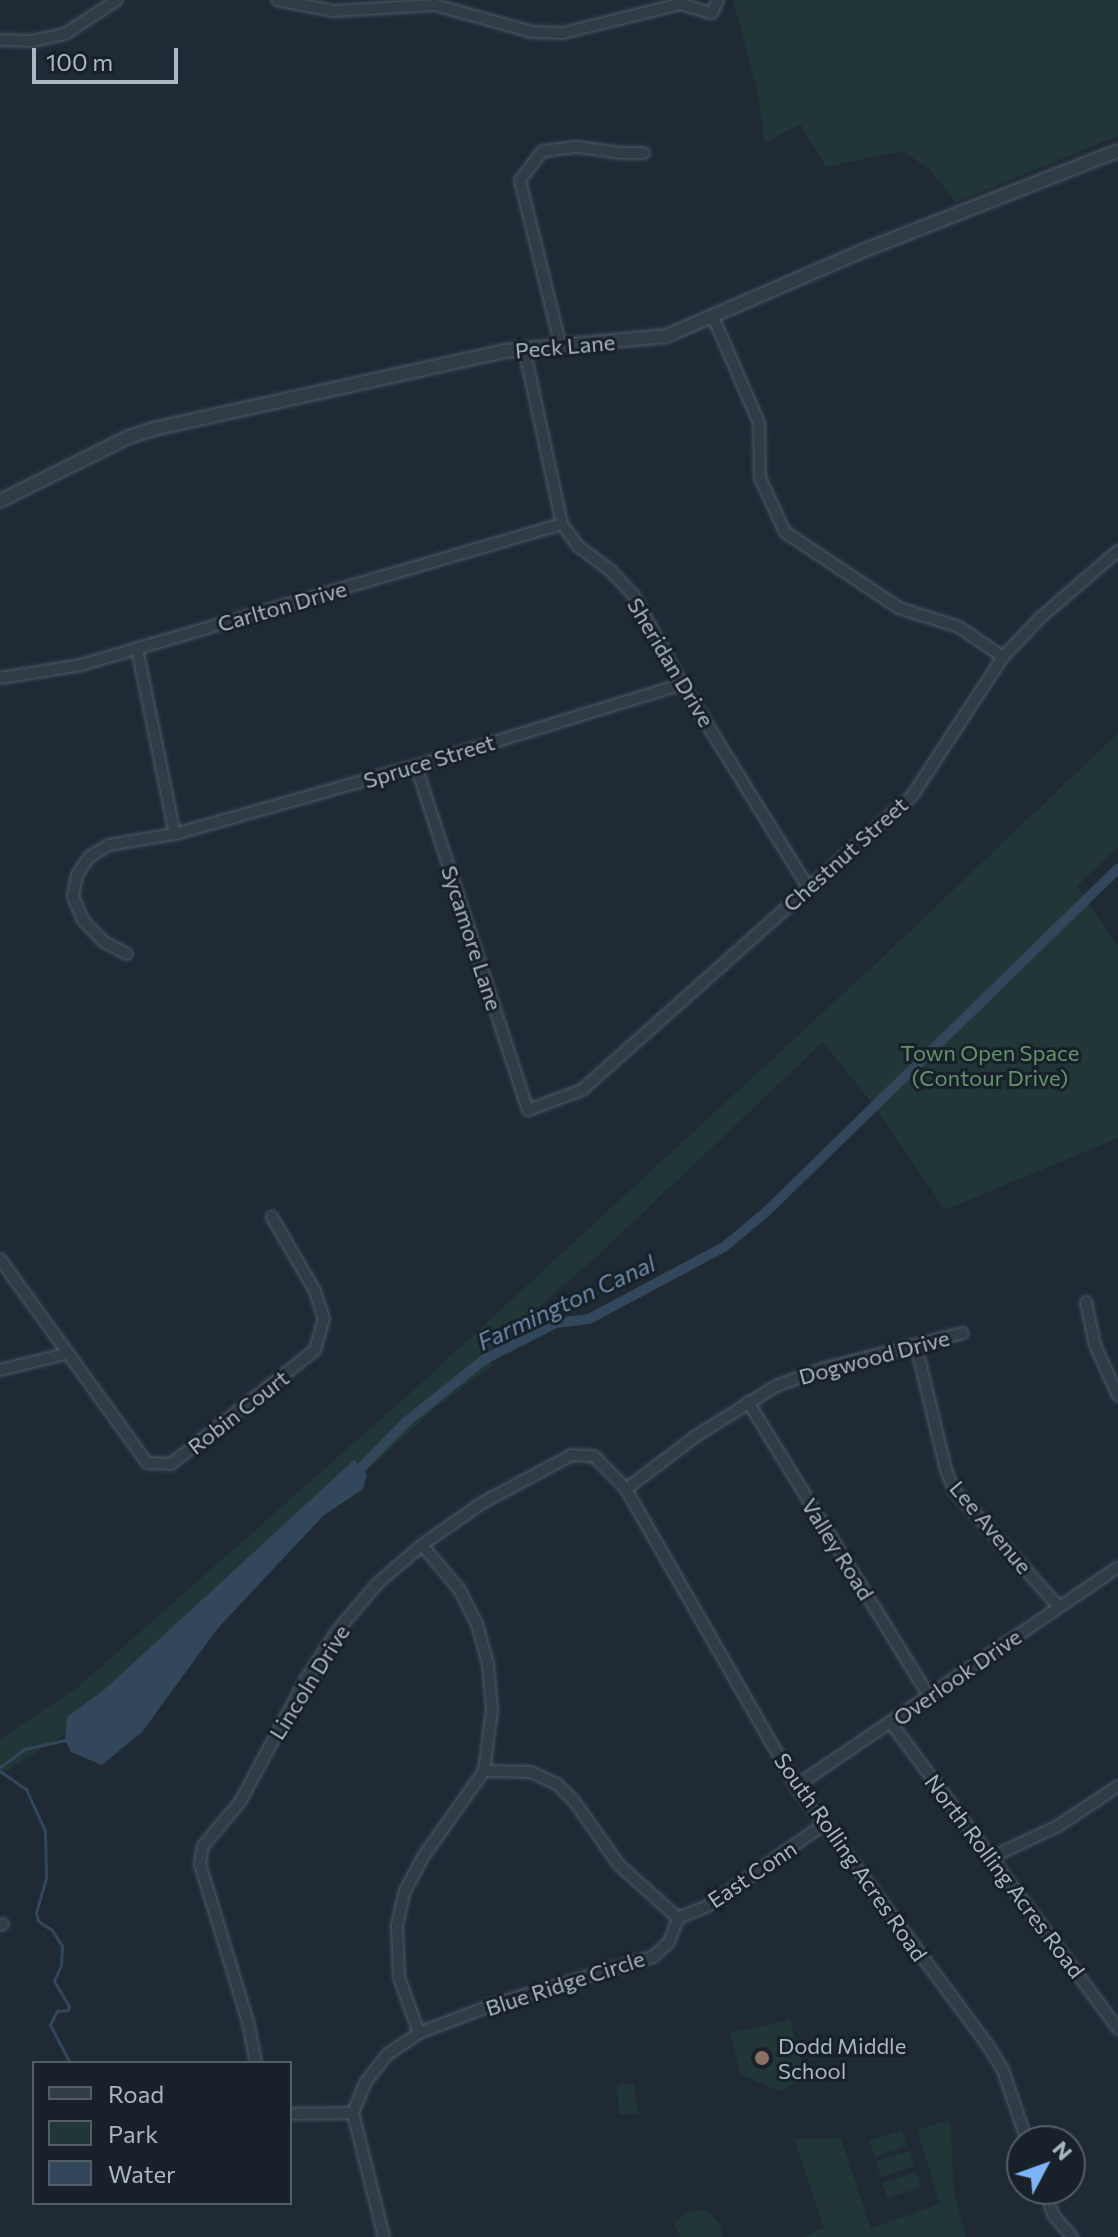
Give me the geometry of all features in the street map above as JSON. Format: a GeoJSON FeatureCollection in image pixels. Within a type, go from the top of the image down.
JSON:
{"type":"FeatureCollection","features":[{"type":"Feature","properties":{"kind":"street"},"geometry":{"type":"LineString","coordinates":[[0,40],[32,41],[65,34],[117,0]]}},
{"type":"Feature","properties":{"kind":"street"},"geometry":{"type":"LineString","coordinates":[[277,0],[334,11],[435,5],[532,32],[563,33],[691,2],[712,13],[718,0]]}},
{"type":"Feature","properties":{"kind":"street"},"geometry":{"type":"LineString","coordinates":[[560,343],[520,180],[543,151],[578,147],[644,153]]}},
{"type":"Feature","properties":{"kind":"street","name":"Peck Lane"},"geometry":{"type":"LineString","coordinates":[[0,501],[129,437],[153,429],[524,348],[560,343],[649,340],[713,317],[887,241],[1118,151]]}},
{"type":"Feature","properties":{"kind":"street"},"geometry":{"type":"LineString","coordinates":[[713,317],[759,423],[760,478],[785,532],[899,608],[959,627],[1003,657]]}},
{"type":"Feature","properties":{"kind":"street","name":"Sheridan Drive"},"geometry":{"type":"LineString","coordinates":[[524,348],[562,524],[578,546],[610,570],[634,596],[682,684],[808,887]]}},
{"type":"Feature","properties":{"kind":"street","name":"Carlton Drive"},"geometry":{"type":"LineString","coordinates":[[0,678],[81,665],[562,524]]}},
{"type":"Feature","properties":{"kind":"street","name":"Chestnut Street"},"geometry":{"type":"LineString","coordinates":[[528,1110],[582,1090],[912,796],[1003,657],[1040,618],[1118,551]]}},
{"type":"Feature","properties":{"kind":"street"},"geometry":{"type":"LineString","coordinates":[[137,648],[175,834]]}},
{"type":"Feature","properties":{"kind":"street","name":"Spruce Street"},"geometry":{"type":"LineString","coordinates":[[127,954],[103,941],[83,920],[73,896],[77,875],[89,857],[109,845],[175,834],[416,766],[682,684]]}},
{"type":"Feature","properties":{"kind":"street","name":"Sycamore Lane"},"geometry":{"type":"LineString","coordinates":[[416,766],[528,1110]]}},
{"type":"Feature","properties":{"kind":"street","name":"Robin Court"},"geometry":{"type":"LineString","coordinates":[[65,1354],[147,1463],[171,1464],[315,1350],[324,1319],[315,1291],[272,1217]]}},
{"type":"Feature","properties":{"kind":"street"},"geometry":{"type":"LineString","coordinates":[[0,1259],[65,1354],[0,1370]]}},
{"type":"Feature","properties":{"kind":"street"},"geometry":{"type":"LineString","coordinates":[[1086,1302],[1095,1345],[1118,1396]]}},
{"type":"Feature","properties":{"kind":"street","name":"Dogwood Drive"},"geometry":{"type":"LineString","coordinates":[[626,1489],[748,1402],[776,1386],[825,1368],[963,1333]]}},
{"type":"Feature","properties":{"kind":"street","name":"Lee Avenue"},"geometry":{"type":"LineString","coordinates":[[916,1345],[946,1470],[954,1490],[1059,1607]]}},
{"type":"Feature","properties":{"kind":"street","name":"Valley Road"},"geometry":{"type":"LineString","coordinates":[[748,1402],[929,1696]]}},
{"type":"Feature","properties":{"kind":"street","name":"Lincoln Drive"},"geometry":{"type":"LineString","coordinates":[[256,2061],[248,2022],[200,1864],[203,1846],[240,1802],[307,1677],[337,1631],[378,1583],[422,1545],[482,1503],[572,1455],[594,1456],[626,1489]]}},
{"type":"Feature","properties":{"kind":"street","name":"South Rolling Acres Road"},"geometry":{"type":"LineString","coordinates":[[626,1489],[796,1786],[987,2044],[1003,2070],[1022,2125]]}},
{"type":"Feature","properties":{"kind":"street"},"geometry":{"type":"LineString","coordinates":[[419,2033],[399,1977],[397,1925],[405,1891],[423,1857],[484,1771],[492,1709],[488,1664],[477,1624],[459,1589],[422,1545]]}},
{"type":"Feature","properties":{"kind":"street","name":"Overlook Drive"},"geometry":{"type":"LineString","coordinates":[[796,1786],[1118,1567]]}},
{"type":"Feature","properties":{"kind":"street","name":"North Rolling Acres Road"},"geometry":{"type":"LineString","coordinates":[[891,1723],[1118,2029]]}},
{"type":"Feature","properties":{"kind":"street"},"geometry":{"type":"LineString","coordinates":[[484,1771],[531,1772],[557,1784],[574,1801],[619,1865],[678,1918]]}},
{"type":"Feature","properties":{"kind":"street"},"geometry":{"type":"LineString","coordinates":[[992,1857],[1058,1826],[1118,1786]]}},
{"type":"Feature","properties":{"kind":"street","name":"East Conn"},"geometry":{"type":"LineString","coordinates":[[678,1918],[708,1906],[823,1825]]}},
{"type":"Feature","properties":{"kind":"street","name":"Blue Ridge Circle"},"geometry":{"type":"LineString","coordinates":[[353,2113],[365,2083],[388,2054],[419,2033],[495,2004],[653,1957],[669,1942],[678,1918]]}},
{"type":"Feature","properties":{"kind":"street"},"geometry":{"type":"LineString","coordinates":[[292,2114],[353,2113],[384,2237]]}},
{"type":"Feature","properties":{"kind":"street"},"geometry":{"type":"LineString","coordinates":[[1050,2205],[1054,2216],[1072,2237]]}},
{"type":"Feature","properties":{"kind":"green space"},"geometry":{"type":"Polygon","coordinates":[[[733,0],[1118,0],[1118,136],[956,202],[929,169],[903,151],[826,167],[800,124],[765,143],[756,85],[733,0]]]}},
{"type":"Feature","properties":{"kind":"green space","name":"Town Open Space (Contour Drive)"},"geometry":{"type":"Polygon","coordinates":[[[1118,733],[1118,847],[1077,886],[1118,946],[1118,1138],[945,1210],[879,1112],[823,1042],[595,1258],[489,1351],[492,1366],[434,1409],[211,1614],[81,1724],[0,1775],[0,1739],[78,1687],[417,1387],[883,957],[1118,733]]]}},
{"type":"Feature","properties":{"kind":"green space"},"geometry":{"type":"Polygon","coordinates":[[[790,2020],[806,2078],[780,2091],[741,2075],[730,2033],[790,2020]]]}},
{"type":"Feature","properties":{"kind":"green space"},"geometry":{"type":"Polygon","coordinates":[[[634,2083],[638,2113],[619,2115],[617,2085],[634,2083]]]}},
{"type":"Feature","properties":{"kind":"green space"},"geometry":{"type":"Polygon","coordinates":[[[950,2120],[954,2191],[966,2237],[802,2237],[824,2228],[794,2139],[841,2138],[871,2228],[940,2204],[917,2130],[950,2120]]]}},
{"type":"Feature","properties":{"kind":"green space"},"geometry":{"type":"Polygon","coordinates":[[[902,2130],[907,2146],[875,2156],[869,2141],[902,2130]]]}},
{"type":"Feature","properties":{"kind":"green space"},"geometry":{"type":"Polygon","coordinates":[[[909,2151],[914,2166],[881,2177],[876,2161],[909,2151]]]}},
{"type":"Feature","properties":{"kind":"green space"},"geometry":{"type":"Polygon","coordinates":[[[916,2172],[921,2187],[888,2198],[882,2183],[916,2172]]]}},
{"type":"Feature","properties":{"kind":"green space"},"geometry":{"type":"Polygon","coordinates":[[[706,2210],[721,2225],[722,2237],[680,2237],[674,2222],[687,2212],[706,2210]]]}},
{"type":"Feature","properties":{"kind":"water"},"geometry":{"type":"Polygon","coordinates":[[[354,1460],[367,1474],[363,1489],[323,1516],[218,1628],[142,1732],[102,1765],[71,1752],[65,1740],[67,1717],[105,1689],[354,1460]]]}},
{"type":"Feature","properties":{"kind":"waterway","name":"Farmington Canal"},"geometry":{"type":"LineString","coordinates":[[352,1477],[405,1423],[485,1359],[556,1323],[589,1319],[724,1247],[765,1213],[1118,869]]}},
{"type":"Feature","properties":{"kind":"waterway"},"geometry":{"type":"LineString","coordinates":[[0,1767],[25,1749],[65,1740]]}},
{"type":"Feature","properties":{"kind":"waterway"},"geometry":{"type":"LineString","coordinates":[[0,1771],[26,1789],[45,1831],[46,1878],[36,1912],[38,1921],[52,1930],[62,1946],[61,1965],[54,1981],[69,2006],[68,2010],[57,2011],[50,2025],[69,2061]]}},
{"type":"Feature","properties":{"kind":"place","name":"Dodd Middle School"},"geometry":{"type":"Point","coordinates":[762,2058]}}]}
